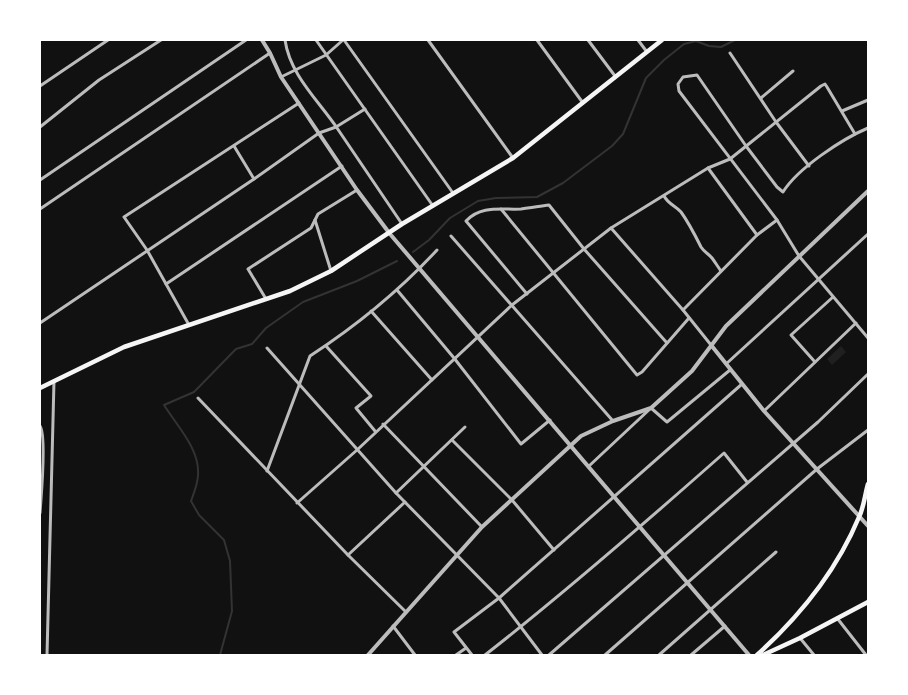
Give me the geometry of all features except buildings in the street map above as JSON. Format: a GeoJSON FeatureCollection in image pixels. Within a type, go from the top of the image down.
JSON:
{"type":"FeatureCollection","features":[{"type":"Feature","properties":{"kind":"main road"},"geometry":{"type":"LineString","coordinates":[[40,388],[124,347],[299,288],[331,271],[390,234],[402,224],[513,158],[662,40]]}},
{"type":"Feature","properties":{"kind":"main road"},"geometry":{"type":"LineString","coordinates":[[757,655],[776,638],[812,597],[843,548],[860,516],[868,484]]}},
{"type":"Feature","properties":{"kind":"main road"},"geometry":{"type":"LineString","coordinates":[[763,655],[868,602]]}},
{"type":"Feature","properties":{"kind":"street"},"geometry":{"type":"LineString","coordinates":[[40,86],[108,40]]}},
{"type":"Feature","properties":{"kind":"street"},"geometry":{"type":"LineString","coordinates":[[40,127],[99,80],[160,40]]}},
{"type":"Feature","properties":{"kind":"street"},"geometry":{"type":"LineString","coordinates":[[40,180],[246,40]]}},
{"type":"Feature","properties":{"kind":"street"},"geometry":{"type":"LineString","coordinates":[[262,40],[281,77],[390,234],[641,526],[749,655]]}},
{"type":"Feature","properties":{"kind":"street"},"geometry":{"type":"LineString","coordinates":[[285,40],[287,53],[295,70],[402,224]]}},
{"type":"Feature","properties":{"kind":"street"},"geometry":{"type":"LineString","coordinates":[[316,40],[433,206]]}},
{"type":"Feature","properties":{"kind":"street"},"geometry":{"type":"LineString","coordinates":[[281,77],[326,55],[344,40],[453,193]]}},
{"type":"Feature","properties":{"kind":"street"},"geometry":{"type":"LineString","coordinates":[[428,40],[513,158]]}},
{"type":"Feature","properties":{"kind":"street"},"geometry":{"type":"LineString","coordinates":[[537,40],[583,103]]}},
{"type":"Feature","properties":{"kind":"street"},"geometry":{"type":"LineString","coordinates":[[588,40],[615,76]]}},
{"type":"Feature","properties":{"kind":"street"},"geometry":{"type":"LineString","coordinates":[[638,40],[647,52]]}},
{"type":"Feature","properties":{"kind":"street"},"geometry":{"type":"LineString","coordinates":[[40,208],[270,53]]}},
{"type":"Feature","properties":{"kind":"street"},"geometry":{"type":"LineString","coordinates":[[730,53],[776,122],[809,166]]}},
{"type":"Feature","properties":{"kind":"street"},"geometry":{"type":"LineString","coordinates":[[761,98],[793,71]]}},
{"type":"Feature","properties":{"kind":"street"},"geometry":{"type":"LineString","coordinates":[[868,128],[854,134],[822,155],[783,192],[777,187],[746,146],[697,75],[686,76],[678,84],[679,91],[777,220],[799,256],[868,338]]}},
{"type":"Feature","properties":{"kind":"street"},"geometry":{"type":"LineString","coordinates":[[297,502],[357,450],[375,431],[512,305],[611,228],[708,168],[730,159],[821,86],[825,84],[854,134]]}},
{"type":"Feature","properties":{"kind":"street"},"geometry":{"type":"LineString","coordinates":[[842,111],[868,100]]}},
{"type":"Feature","properties":{"kind":"street"},"geometry":{"type":"LineString","coordinates":[[189,325],[147,250],[124,217],[299,103]]}},
{"type":"Feature","properties":{"kind":"street"},"geometry":{"type":"LineString","coordinates":[[40,323],[319,133],[336,127],[365,109]]}},
{"type":"Feature","properties":{"kind":"street"},"geometry":{"type":"LineString","coordinates":[[234,146],[254,179]]}},
{"type":"Feature","properties":{"kind":"street"},"geometry":{"type":"LineString","coordinates":[[166,284],[342,166]]}},
{"type":"Feature","properties":{"kind":"street"},"geometry":{"type":"LineString","coordinates":[[708,168],[756,235]]}},
{"type":"Feature","properties":{"kind":"street"},"geometry":{"type":"LineString","coordinates":[[266,299],[248,269],[311,228],[318,214],[358,190]]}},
{"type":"Feature","properties":{"kind":"street"},"geometry":{"type":"LineString","coordinates":[[589,466],[692,372],[726,326],[868,191]]}},
{"type":"Feature","properties":{"kind":"street"},"geometry":{"type":"LineString","coordinates":[[664,196],[667,202],[680,211],[696,235],[701,247],[712,258],[721,272]]}},
{"type":"Feature","properties":{"kind":"street"},"geometry":{"type":"LineString","coordinates":[[527,294],[466,221],[474,214],[501,208],[520,209],[549,205],[584,249],[666,343]]}},
{"type":"Feature","properties":{"kind":"street"},"geometry":{"type":"LineString","coordinates":[[501,208],[552,274],[637,375],[642,372],[689,318]]}},
{"type":"Feature","properties":{"kind":"street"},"geometry":{"type":"LineString","coordinates":[[315,220],[331,271]]}},
{"type":"Feature","properties":{"kind":"street"},"geometry":{"type":"LineString","coordinates":[[683,310],[756,235],[777,220]]}},
{"type":"Feature","properties":{"kind":"street"},"geometry":{"type":"LineString","coordinates":[[611,228],[683,310],[764,411],[868,526]]}},
{"type":"Feature","properties":{"kind":"street"},"geometry":{"type":"LineString","coordinates":[[726,364],[868,234]]}},
{"type":"Feature","properties":{"kind":"street"},"geometry":{"type":"LineString","coordinates":[[450,236],[613,421]]}},
{"type":"Feature","properties":{"kind":"street"},"geometry":{"type":"LineString","coordinates":[[267,471],[310,356],[326,346],[397,290],[437,250]]}},
{"type":"Feature","properties":{"kind":"street"},"geometry":{"type":"LineString","coordinates":[[397,290],[454,358],[521,444],[550,420]]}},
{"type":"Feature","properties":{"kind":"street"},"geometry":{"type":"LineString","coordinates":[[816,362],[791,335],[833,297]]}},
{"type":"Feature","properties":{"kind":"street"},"geometry":{"type":"LineString","coordinates":[[371,311],[432,380]]}},
{"type":"Feature","properties":{"kind":"street"},"geometry":{"type":"LineString","coordinates":[[764,411],[856,323]]}},
{"type":"Feature","properties":{"kind":"street"},"geometry":{"type":"LineString","coordinates":[[326,346],[371,396],[356,408],[375,431]]}},
{"type":"Feature","properties":{"kind":"street"},"geometry":{"type":"LineString","coordinates":[[267,348],[396,493],[499,598],[542,655]]}},
{"type":"Feature","properties":{"kind":"street"},"geometry":{"type":"LineString","coordinates":[[651,408],[666,422],[730,370]]}},
{"type":"Feature","properties":{"kind":"street"},"geometry":{"type":"LineString","coordinates":[[549,655],[818,422],[868,374]]}},
{"type":"Feature","properties":{"kind":"street"},"geometry":{"type":"LineString","coordinates":[[47,655],[54,382]]}},
{"type":"Feature","properties":{"kind":"street"},"geometry":{"type":"LineString","coordinates":[[472,655],[454,632],[499,598],[742,384]]}},
{"type":"Feature","properties":{"kind":"street"},"geometry":{"type":"LineString","coordinates":[[198,398],[348,555],[406,612]]}},
{"type":"Feature","properties":{"kind":"street"},"geometry":{"type":"LineString","coordinates":[[368,655],[482,527],[581,436],[613,421],[651,408]]}},
{"type":"Feature","properties":{"kind":"street"},"geometry":{"type":"LineString","coordinates":[[383,424],[482,527]]}},
{"type":"Feature","properties":{"kind":"street"},"geometry":{"type":"LineString","coordinates":[[40,426],[42,429],[40,512]]}},
{"type":"Feature","properties":{"kind":"street"},"geometry":{"type":"LineString","coordinates":[[396,493],[465,427]]}},
{"type":"Feature","properties":{"kind":"street"},"geometry":{"type":"LineString","coordinates":[[605,655],[818,469],[868,430]]}},
{"type":"Feature","properties":{"kind":"street"},"geometry":{"type":"LineString","coordinates":[[452,440],[512,500],[554,550]]}},
{"type":"Feature","properties":{"kind":"street"},"geometry":{"type":"LineString","coordinates":[[485,655],[641,526],[724,453],[747,482]]}},
{"type":"Feature","properties":{"kind":"street"},"geometry":{"type":"LineString","coordinates":[[348,555],[405,502]]}},
{"type":"Feature","properties":{"kind":"street"},"geometry":{"type":"LineString","coordinates":[[660,655],[776,552]]}},
{"type":"Feature","properties":{"kind":"street"},"geometry":{"type":"LineString","coordinates":[[837,618],[866,655]]}},
{"type":"Feature","properties":{"kind":"street"},"geometry":{"type":"LineString","coordinates":[[393,626],[415,655]]}},
{"type":"Feature","properties":{"kind":"street"},"geometry":{"type":"LineString","coordinates":[[691,655],[726,626]]}},
{"type":"Feature","properties":{"kind":"street"},"geometry":{"type":"LineString","coordinates":[[800,638],[814,655]]}},
{"type":"Feature","properties":{"kind":"street"},"geometry":{"type":"LineString","coordinates":[[456,655],[466,648]]}},
{"type":"Feature","properties":{"kind":"shaded area"},"geometry":{"type":"Polygon","coordinates":[[[841,346],[846,352],[832,365],[827,359],[841,346]]]}},
{"type":"Feature","properties":{"kind":"waterway"},"geometry":{"type":"LineString","coordinates":[[413,252],[429,240],[450,218],[478,201],[496,198],[537,197],[563,183],[612,146],[623,134],[646,78],[664,60],[684,44],[696,41],[709,46],[721,47],[735,40]]}},
{"type":"Feature","properties":{"kind":"waterway"},"geometry":{"type":"LineString","coordinates":[[220,655],[232,611],[230,561],[224,540],[199,515],[191,501],[198,478],[198,465],[187,438],[164,405],[194,392],[236,349],[252,344],[266,328],[303,302],[357,281],[397,261]]}}]}
